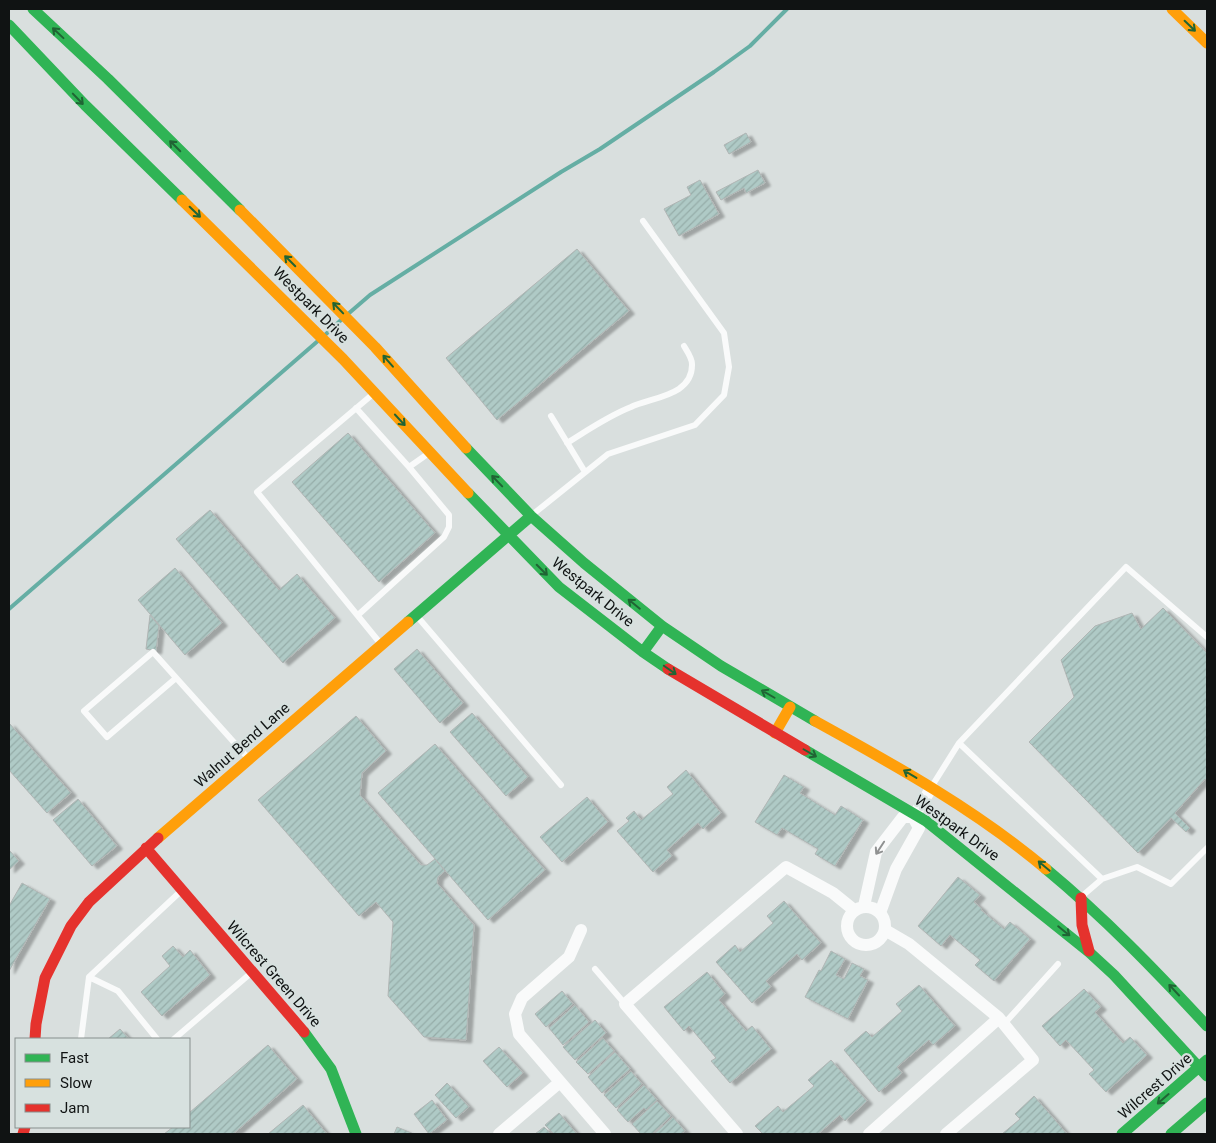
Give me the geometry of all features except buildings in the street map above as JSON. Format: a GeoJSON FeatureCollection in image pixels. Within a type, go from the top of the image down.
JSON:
{"type":"FeatureCollection","features":[{"type":"Feature","properties":{"kind":"main road","name":"Westpark Drive"},"geometry":{"type":"LineString","coordinates":[[33,9],[108,80],[324,295],[375,347],[484,468],[531,516],[584,563],[662,626],[720,666],[932,787],[1019,846],[1081,898],[1150,965],[1207,1026]]}},
{"type":"Feature","properties":{"kind":"main road"},"geometry":{"type":"LineString","coordinates":[[1172,9],[1207,43]]}},
{"type":"Feature","properties":{"kind":"main road","name":"Westpark Drive"},"geometry":{"type":"LineString","coordinates":[[9,25],[85,105],[343,359],[559,588],[643,652],[684,680],[914,816],[999,878],[1114,975],[1203,1063],[1207,1076]]}},
{"type":"Feature","properties":{"kind":"main road","name":"Walnut Bend Lane"},"geometry":{"type":"LineString","coordinates":[[35,1038],[45,978],[71,926],[89,902],[146,848],[531,516]]}},
{"type":"Feature","properties":{"kind":"main road"},"geometry":{"type":"LineString","coordinates":[[643,652],[662,626]]}},
{"type":"Feature","properties":{"kind":"main road"},"geometry":{"type":"LineString","coordinates":[[775,734],[790,707]]}},
{"type":"Feature","properties":{"kind":"main road","name":"Wilcrest Green Drive"},"geometry":{"type":"LineString","coordinates":[[146,848],[309,1038],[331,1070],[356,1134]]}},
{"type":"Feature","properties":{"kind":"main road"},"geometry":{"type":"LineString","coordinates":[[1081,898],[1081,930],[1089,952]]}},
{"type":"Feature","properties":{"kind":"main road","name":"Wilcrest Drive"},"geometry":{"type":"LineString","coordinates":[[1122,1134],[1203,1063]]}},
{"type":"Feature","properties":{"kind":"main road"},"geometry":{"type":"LineString","coordinates":[[1171,1134],[1207,1103]]}},
{"type":"Feature","properties":{"kind":"street"},"geometry":{"type":"LineString","coordinates":[[737,1134],[624,1004],[786,867],[859,908],[876,909],[884,918],[885,930],[883,936],[874,944],[861,944],[850,937],[847,924],[848,918],[859,908],[876,852],[902,818],[914,816],[932,787]]}},
{"type":"Feature","properties":{"kind":"street"},"geometry":{"type":"LineString","coordinates":[[880,913],[896,869],[919,828],[914,816]]}},
{"type":"Feature","properties":{"kind":"street"},"geometry":{"type":"LineString","coordinates":[[580,930],[569,957],[522,998],[515,1014],[519,1034],[605,1134]]}},
{"type":"Feature","properties":{"kind":"street"},"geometry":{"type":"LineString","coordinates":[[885,930],[909,944],[1001,1021],[1033,1060],[946,1134]]}},
{"type":"Feature","properties":{"kind":"street"},"geometry":{"type":"LineString","coordinates":[[869,1134],[1001,1021]]}},
{"type":"Feature","properties":{"kind":"street"},"geometry":{"type":"LineString","coordinates":[[499,1134],[560,1082]]}},
{"type":"Feature","properties":{"kind":"lane"},"geometry":{"type":"LineString","coordinates":[[531,516],[608,454],[695,425],[724,395],[729,367],[724,333],[643,221]]}},
{"type":"Feature","properties":{"kind":"lane"},"geometry":{"type":"LineString","coordinates":[[567,443],[603,420],[674,392],[685,384],[690,376],[692,362],[684,346]]}},
{"type":"Feature","properties":{"kind":"lane"},"geometry":{"type":"LineString","coordinates":[[374,393],[257,492],[381,644]]}},
{"type":"Feature","properties":{"kind":"lane"},"geometry":{"type":"LineString","coordinates":[[356,408],[450,515],[449,527],[444,536],[358,615]]}},
{"type":"Feature","properties":{"kind":"lane"},"geometry":{"type":"LineString","coordinates":[[550,416],[586,472]]}},
{"type":"Feature","properties":{"kind":"lane"},"geometry":{"type":"LineString","coordinates":[[409,467],[430,452]]}},
{"type":"Feature","properties":{"kind":"lane"},"geometry":{"type":"LineString","coordinates":[[932,787],[959,743],[1126,567],[1207,637]]}},
{"type":"Feature","properties":{"kind":"lane"},"geometry":{"type":"LineString","coordinates":[[416,614],[561,785]]}},
{"type":"Feature","properties":{"kind":"lane"},"geometry":{"type":"LineString","coordinates":[[176,678],[107,737],[84,711],[153,652],[248,759]]}},
{"type":"Feature","properties":{"kind":"lane"},"geometry":{"type":"LineString","coordinates":[[959,743],[1102,879]]}},
{"type":"Feature","properties":{"kind":"lane"},"geometry":{"type":"LineString","coordinates":[[1081,898],[1102,879],[1137,866],[1171,884],[1207,848]]}},
{"type":"Feature","properties":{"kind":"lane"},"geometry":{"type":"LineString","coordinates":[[81,1038],[89,977],[182,890]]}},
{"type":"Feature","properties":{"kind":"lane"},"geometry":{"type":"LineString","coordinates":[[1001,1021],[1058,964]]}},
{"type":"Feature","properties":{"kind":"lane"},"geometry":{"type":"LineString","coordinates":[[595,970],[624,1004]]}},
{"type":"Feature","properties":{"kind":"lane"},"geometry":{"type":"LineString","coordinates":[[175,1038],[252,972]]}},
{"type":"Feature","properties":{"kind":"lane"},"geometry":{"type":"LineString","coordinates":[[89,977],[118,991],[156,1038]]}},
{"type":"Feature","properties":{"kind":"waterway"},"geometry":{"type":"LineString","coordinates":[[348,314],[370,295],[600,149],[714,72],[750,46],[787,9]]}},
{"type":"Feature","properties":{"kind":"waterway"},"geometry":{"type":"LineString","coordinates":[[326,334],[341,320]]}},
{"type":"Feature","properties":{"kind":"waterway"},"geometry":{"type":"LineString","coordinates":[[9,609],[319,340]]}},
{"type":"Feature","properties":{"kind":"traffic: fast"},"geometry":{"type":"LineString","coordinates":[[33,9],[108,79],[240,210]]}},
{"type":"Feature","properties":{"kind":"traffic: fast"},"geometry":{"type":"LineString","coordinates":[[9,25],[85,105],[182,200]]}},
{"type":"Feature","properties":{"kind":"traffic: fast"},"geometry":{"type":"LineString","coordinates":[[466,448],[531,516],[584,563],[662,626],[721,666],[815,721]]}},
{"type":"Feature","properties":{"kind":"traffic: fast"},"geometry":{"type":"LineString","coordinates":[[468,493],[559,587],[668,669]]}},
{"type":"Feature","properties":{"kind":"traffic: fast"},"geometry":{"type":"LineString","coordinates":[[408,622],[531,516]]}},
{"type":"Feature","properties":{"kind":"traffic: fast"},"geometry":{"type":"LineString","coordinates":[[643,652],[662,626]]}},
{"type":"Feature","properties":{"kind":"traffic: fast"},"geometry":{"type":"LineString","coordinates":[[805,750],[926,821],[1089,952],[1114,975],[1207,1076]]}},
{"type":"Feature","properties":{"kind":"traffic: fast"},"geometry":{"type":"LineString","coordinates":[[1046,869],[1129,945],[1207,1026]]}},
{"type":"Feature","properties":{"kind":"traffic: fast"},"geometry":{"type":"LineString","coordinates":[[304,1032],[331,1069],[356,1134]]}},
{"type":"Feature","properties":{"kind":"traffic: fast"},"geometry":{"type":"LineString","coordinates":[[1122,1134],[1207,1060]]}},
{"type":"Feature","properties":{"kind":"traffic: fast"},"geometry":{"type":"LineString","coordinates":[[1171,1134],[1207,1103]]}},
{"type":"Feature","properties":{"kind":"traffic: slow"},"geometry":{"type":"LineString","coordinates":[[1172,9],[1207,43]]}},
{"type":"Feature","properties":{"kind":"traffic: slow"},"geometry":{"type":"LineString","coordinates":[[182,200],[343,359],[468,493]]}},
{"type":"Feature","properties":{"kind":"traffic: slow"},"geometry":{"type":"LineString","coordinates":[[240,210],[375,347],[466,448]]}},
{"type":"Feature","properties":{"kind":"traffic: slow"},"geometry":{"type":"LineString","coordinates":[[158,838],[408,622]]}},
{"type":"Feature","properties":{"kind":"traffic: slow"},"geometry":{"type":"LineString","coordinates":[[775,733],[790,707]]}},
{"type":"Feature","properties":{"kind":"traffic: slow"},"geometry":{"type":"LineString","coordinates":[[815,721],[934,789],[992,827],[1046,869]]}},
{"type":"Feature","properties":{"kind":"traffic: jam"},"geometry":{"type":"LineString","coordinates":[[668,669],[805,750]]}},
{"type":"Feature","properties":{"kind":"traffic: jam"},"geometry":{"type":"LineString","coordinates":[[35,1038],[45,978],[71,926],[89,902],[158,838]]}},
{"type":"Feature","properties":{"kind":"traffic: jam"},"geometry":{"type":"LineString","coordinates":[[146,848],[304,1032]]}},
{"type":"Feature","properties":{"kind":"traffic: jam"},"geometry":{"type":"LineString","coordinates":[[1081,898],[1082,925],[1089,951]]}},
{"type":"Feature","properties":{"kind":"traffic: jam"},"geometry":{"type":"LineString","coordinates":[[23,1134],[25,1128]]}}]}
